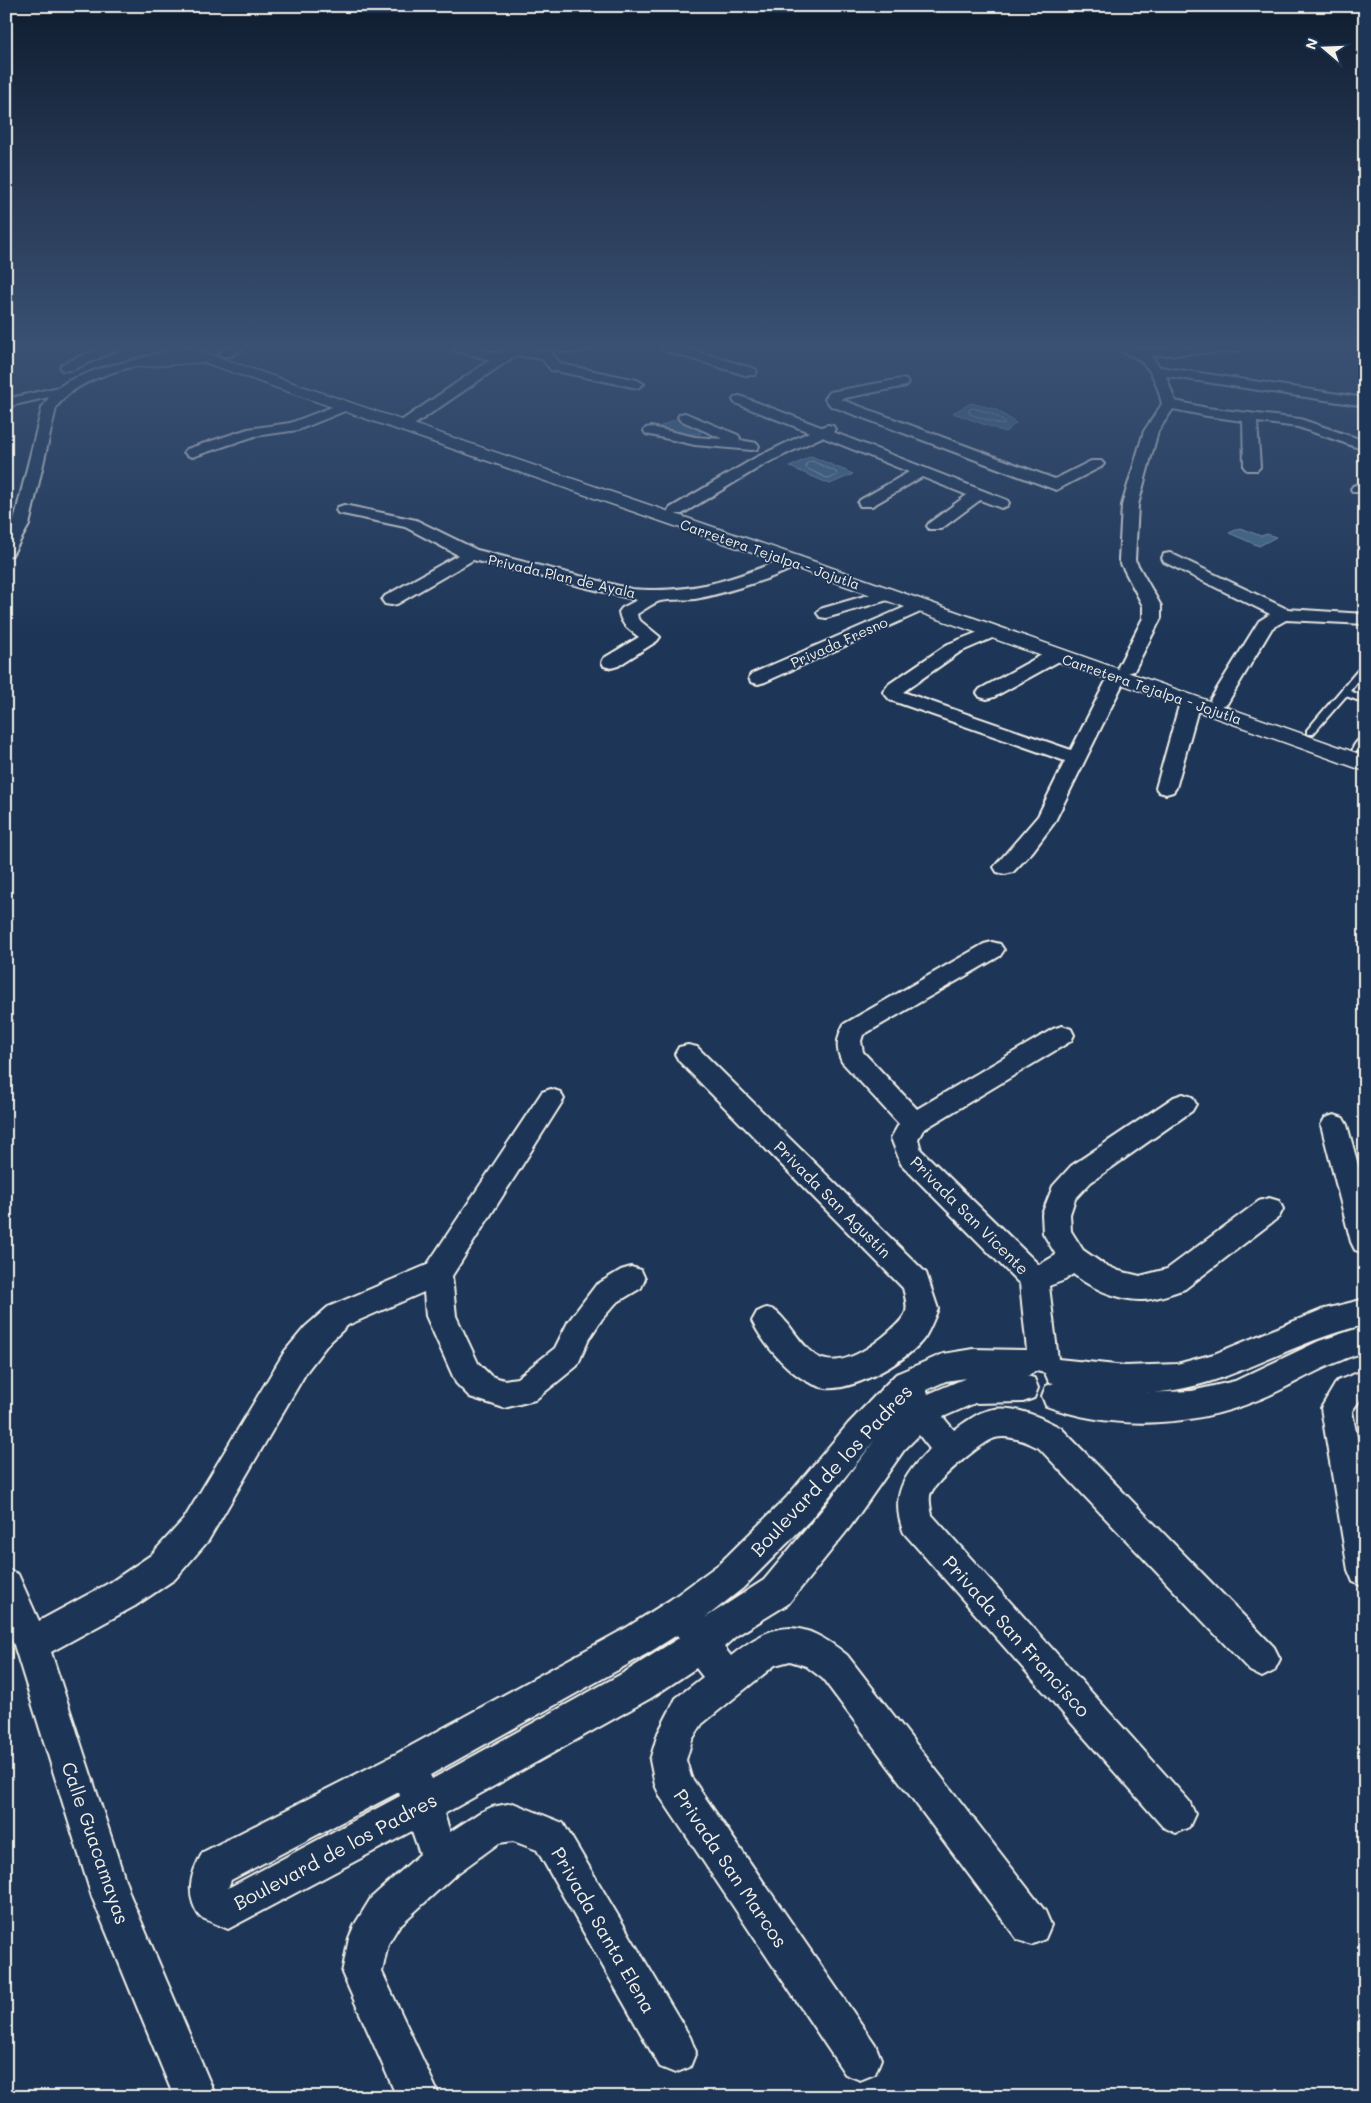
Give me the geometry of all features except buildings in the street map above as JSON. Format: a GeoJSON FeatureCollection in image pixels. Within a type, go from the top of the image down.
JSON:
{"type":"FeatureCollection","features":[{"type":"Feature","properties":{"kind":"main road","name":"Carretera Tejalpa - Jojutla"},"geometry":{"type":"LineString","coordinates":[[470,445],[794,561],[1122,672],[1190,702],[1363,751]]}},
{"type":"Feature","properties":{"kind":"main road","name":"Carretera Tejalpa - Jojutla"},"geometry":{"type":"LineString","coordinates":[[475,445],[676,511],[991,632],[1056,655],[1220,700],[1363,751]]}},
{"type":"Feature","properties":{"kind":"street"},"geometry":{"type":"LineString","coordinates":[[6,551],[21,525],[40,445]]}},
{"type":"Feature","properties":{"kind":"street"},"geometry":{"type":"LineString","coordinates":[[192,452],[213,445]]}},
{"type":"Feature","properties":{"kind":"street"},"geometry":{"type":"LineString","coordinates":[[744,445],[774,454]]}},
{"type":"Feature","properties":{"kind":"street"},"geometry":{"type":"LineString","coordinates":[[676,511],[774,454],[793,445]]}},
{"type":"Feature","properties":{"kind":"street"},"geometry":{"type":"LineString","coordinates":[[850,445],[1001,503]]}},
{"type":"Feature","properties":{"kind":"street"},"geometry":{"type":"LineString","coordinates":[[947,445],[1056,485],[1096,464]]}},
{"type":"Feature","properties":{"kind":"street"},"geometry":{"type":"LineString","coordinates":[[1005,867],[1025,846],[1046,818],[1076,758],[1152,618],[1152,606],[1127,560],[1130,505],[1147,445]]}},
{"type":"Feature","properties":{"kind":"street"},"geometry":{"type":"LineString","coordinates":[[1251,445],[1252,467]]}},
{"type":"Feature","properties":{"kind":"street"},"geometry":{"type":"LineString","coordinates":[[866,504],[920,472]]}},
{"type":"Feature","properties":{"kind":"street"},"geometry":{"type":"LineString","coordinates":[[935,526],[978,494]]}},
{"type":"Feature","properties":{"kind":"street","name":"Privada Plan de Ayala"},"geometry":{"type":"LineString","coordinates":[[344,510],[410,523],[471,554],[630,594],[654,597],[694,594],[731,586],[794,561]]}},
{"type":"Feature","properties":{"kind":"street","name":"Privada Plan de Ayala"},"geometry":{"type":"LineString","coordinates":[[390,600],[471,554]]}},
{"type":"Feature","properties":{"kind":"street"},"geometry":{"type":"LineString","coordinates":[[1170,558],[1283,614],[1365,619]]}},
{"type":"Feature","properties":{"kind":"street","name":"Privada Plan de Ayala"},"geometry":{"type":"LineString","coordinates":[[611,662],[651,637],[629,621],[627,617],[628,612],[654,597]]}},
{"type":"Feature","properties":{"kind":"street"},"geometry":{"type":"LineString","coordinates":[[826,613],[904,598]]}},
{"type":"Feature","properties":{"kind":"street","name":"Privada Fresno"},"geometry":{"type":"LineString","coordinates":[[758,678],[904,598]]}},
{"type":"Feature","properties":{"kind":"street"},"geometry":{"type":"LineString","coordinates":[[1220,700],[1265,625],[1283,614]]}},
{"type":"Feature","properties":{"kind":"street"},"geometry":{"type":"LineString","coordinates":[[991,632],[954,648],[893,692],[897,696],[1076,758]]}},
{"type":"Feature","properties":{"kind":"street"},"geometry":{"type":"LineString","coordinates":[[987,693],[1056,655]]}},
{"type":"Feature","properties":{"kind":"street"},"geometry":{"type":"LineString","coordinates":[[1166,788],[1190,702]]}},
{"type":"Feature","properties":{"kind":"street"},"geometry":{"type":"LineString","coordinates":[[992,950],[853,1030],[849,1041],[851,1056],[914,1123],[1062,1035]]}},
{"type":"Feature","properties":{"kind":"street","name":"Privada San Agustín"},"geometry":{"type":"LineString","coordinates":[[688,1054],[916,1282],[923,1309],[914,1328],[886,1354],[852,1371],[826,1374],[805,1365],[790,1350],[767,1321]]}},
{"type":"Feature","properties":{"kind":"street"},"geometry":{"type":"LineString","coordinates":[[30,1644],[123,1594],[163,1567],[196,1530],[296,1361],[316,1336],[338,1316],[437,1274],[551,1099]]}},
{"type":"Feature","properties":{"kind":"street"},"geometry":{"type":"LineString","coordinates":[[1183,1104],[1081,1174],[1063,1194],[1056,1214],[1058,1233],[1073,1258],[1093,1273],[1115,1283],[1140,1288],[1175,1280],[1269,1209]]}},
{"type":"Feature","properties":{"kind":"street","name":"Privada San Vicente"},"geometry":{"type":"LineString","coordinates":[[914,1123],[904,1138],[910,1156],[1034,1279]]}},
{"type":"Feature","properties":{"kind":"street"},"geometry":{"type":"LineString","coordinates":[[1334,1125],[1365,1242]]}},
{"type":"Feature","properties":{"kind":"street"},"geometry":{"type":"LineString","coordinates":[[1042,1376],[1034,1279],[1055,1271],[1073,1258]]}},
{"type":"Feature","properties":{"kind":"street"},"geometry":{"type":"LineString","coordinates":[[437,1274],[441,1316],[467,1373],[480,1387],[504,1394],[524,1390],[566,1357],[578,1331],[592,1310],[606,1294],[631,1279]]}},
{"type":"Feature","properties":{"kind":"street","name":"Boulevard de los Padres"},"geometry":{"type":"LineString","coordinates":[[914,1398],[893,1440],[838,1516],[776,1592],[724,1624],[701,1644],[638,1685],[422,1806],[228,1909],[221,1908],[213,1903],[208,1894],[208,1884],[217,1866],[409,1767],[638,1640],[682,1612],[731,1576],[798,1509],[859,1434],[914,1398],[1042,1376],[1122,1380],[1192,1375],[1268,1346],[1306,1328],[1365,1312]]}},
{"type":"Feature","properties":{"kind":"street","name":"Boulevard de los Padres"},"geometry":{"type":"LineString","coordinates":[[1042,1376],[1088,1404],[1152,1408],[1195,1404],[1234,1395],[1327,1352],[1365,1339]]}},
{"type":"Feature","properties":{"kind":"street"},"geometry":{"type":"LineString","coordinates":[[886,1354],[934,1431],[951,1449]]}},
{"type":"Feature","properties":{"kind":"street"},"geometry":{"type":"LineString","coordinates":[[1365,1384],[1348,1391],[1336,1408],[1365,1570]]}},
{"type":"Feature","properties":{"kind":"street","name":"Privada San Francisco"},"geometry":{"type":"LineString","coordinates":[[1176,1814],[916,1522],[914,1496],[922,1478],[951,1449],[990,1424],[1008,1423],[1032,1428],[1050,1438],[1262,1659]]}},
{"type":"Feature","properties":{"kind":"street","name":"Calle Guacamayas"},"geometry":{"type":"LineString","coordinates":[[6,1586],[30,1644],[111,1897],[194,2096]]}},
{"type":"Feature","properties":{"kind":"street"},"geometry":{"type":"LineString","coordinates":[[682,1612],[712,1661],[728,1680]]}},
{"type":"Feature","properties":{"kind":"street","name":"Privada San Marcos"},"geometry":{"type":"LineString","coordinates":[[860,2060],[674,1785],[668,1760],[676,1733],[689,1711],[766,1650],[790,1644],[815,1652],[835,1667],[1031,1925]]}},
{"type":"Feature","properties":{"kind":"street"},"geometry":{"type":"LineString","coordinates":[[409,1767],[441,1861]]}},
{"type":"Feature","properties":{"kind":"street","name":"Privada Santa Elena"},"geometry":{"type":"LineString","coordinates":[[418,2097],[362,1973],[369,1938],[385,1912],[441,1861],[492,1826],[513,1822],[550,1836],[675,2052]]}},
{"type":"Feature","properties":{"kind":"lane"},"geometry":{"type":"LineString","coordinates":[[1310,732],[1361,672],[1365,674]]}},
{"type":"Feature","properties":{"kind":"lane"},"geometry":{"type":"LineString","coordinates":[[1344,692],[1365,700]]}},
{"type":"Feature","properties":{"kind":"water"},"geometry":{"type":"Polygon","coordinates":[[[811,456],[853,474],[830,484],[790,467],[811,456]]]}},
{"type":"Feature","properties":{"kind":"water"},"geometry":{"type":"Polygon","coordinates":[[[1240,528],[1261,536],[1267,534],[1276,537],[1259,546],[1229,533],[1240,528]]]}}]}
